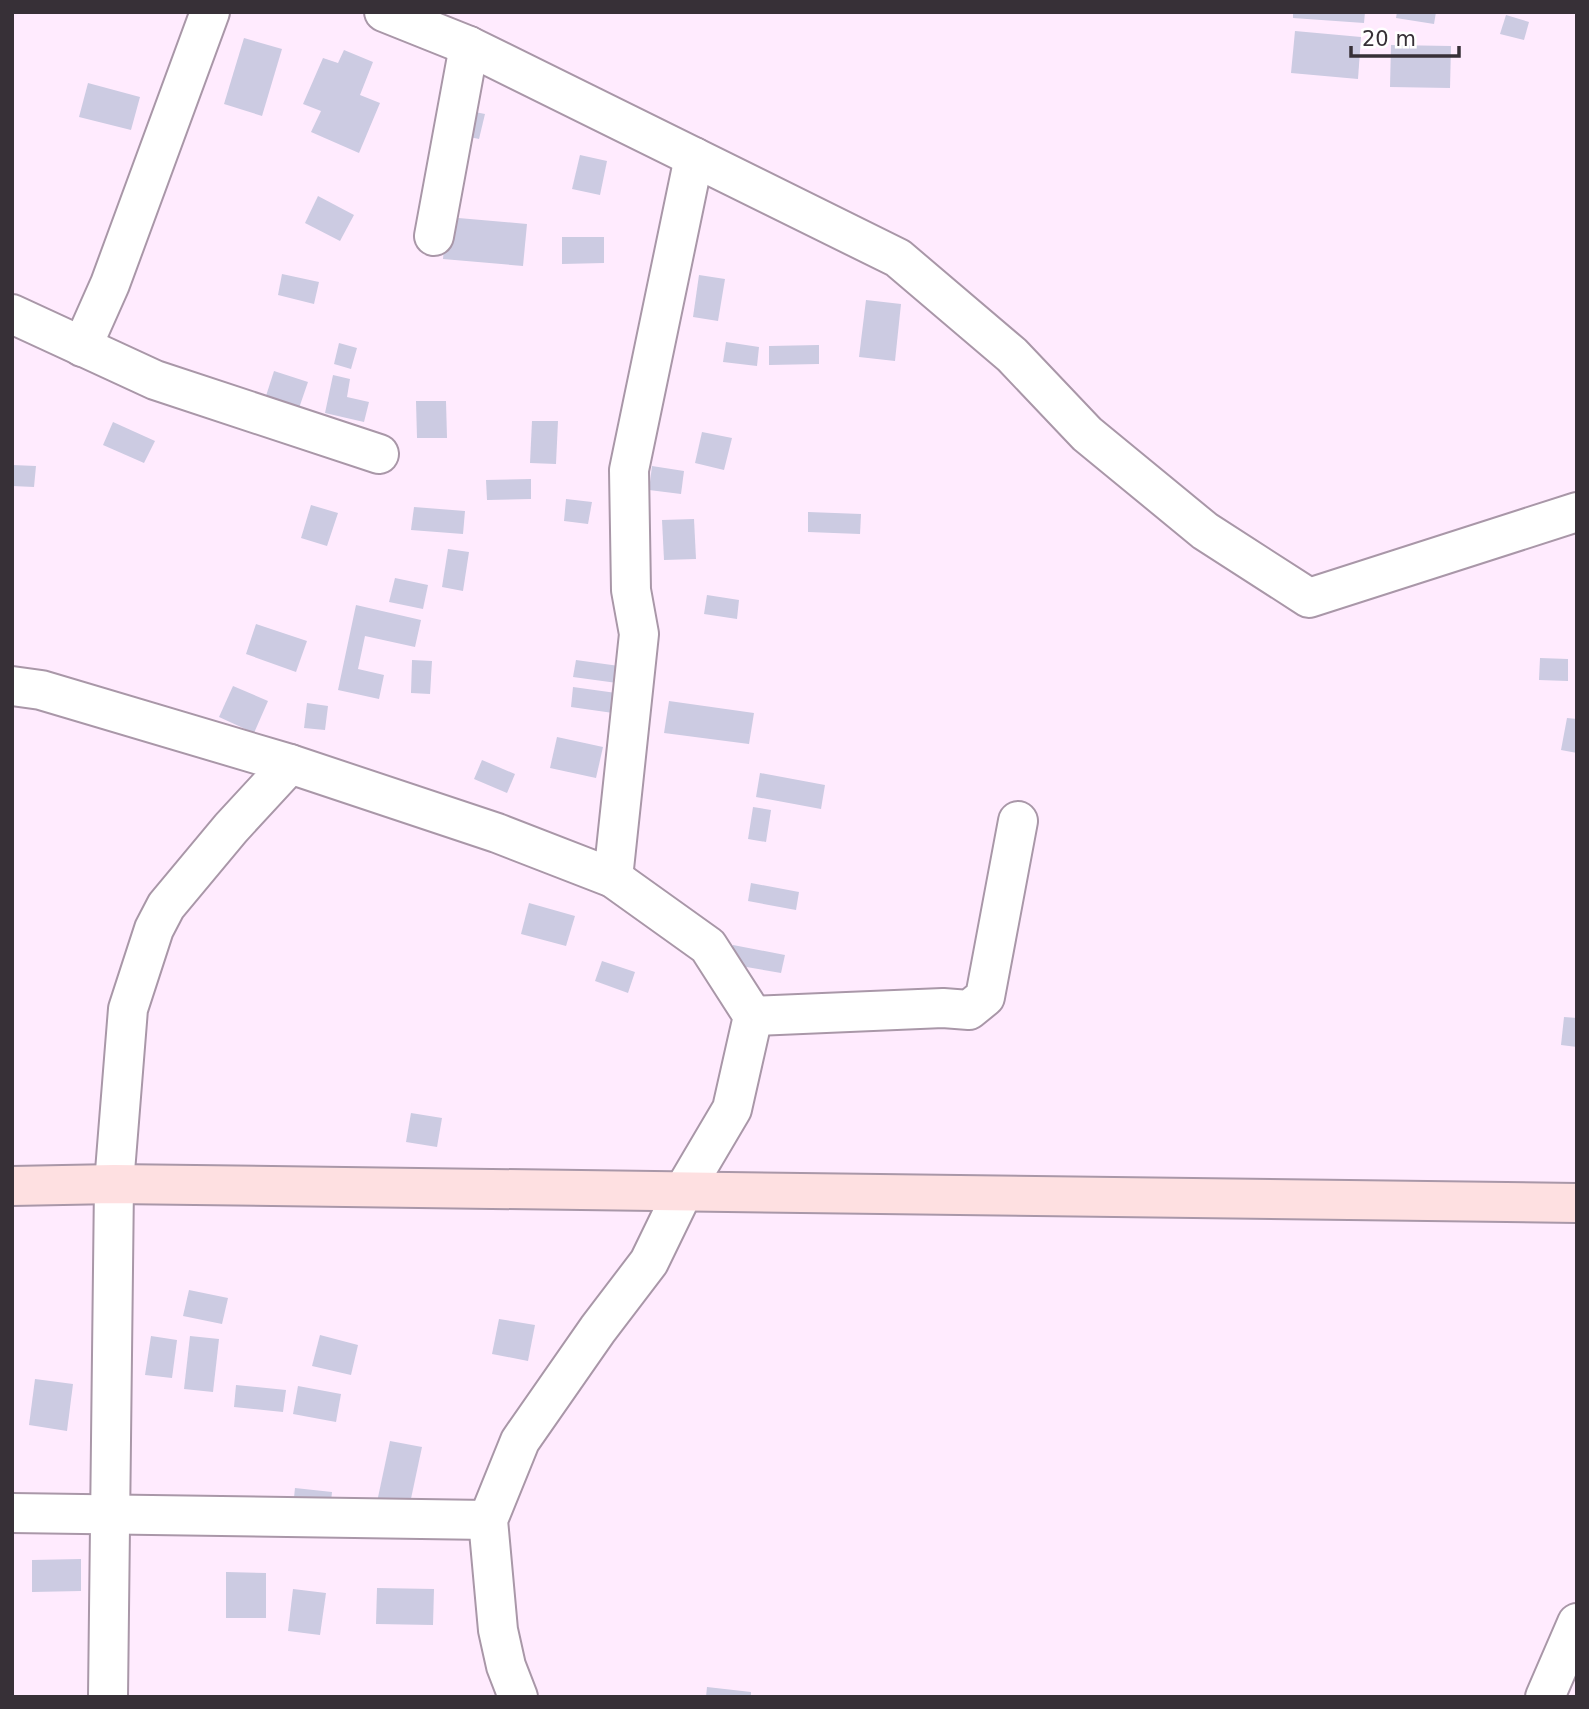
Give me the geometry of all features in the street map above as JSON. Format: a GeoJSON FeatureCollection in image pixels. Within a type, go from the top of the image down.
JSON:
{"type":"FeatureCollection","features":[{"type":"Feature","properties":{"kind":"main road"},"geometry":{"type":"LineString","coordinates":[[12,1186],[114,1184],[1577,1203]]}},
{"type":"Feature","properties":{"kind":"street"},"geometry":{"type":"LineString","coordinates":[[82,347],[110,284],[210,12]]}},
{"type":"Feature","properties":{"kind":"street"},"geometry":{"type":"LineString","coordinates":[[384,12],[469,46],[898,258],[1012,355],[1087,434],[1205,531],[1309,598],[1577,512]]}},
{"type":"Feature","properties":{"kind":"street"},"geometry":{"type":"LineString","coordinates":[[434,236],[469,46]]}},
{"type":"Feature","properties":{"kind":"street"},"geometry":{"type":"LineString","coordinates":[[613,878],[639,634],[631,590],[628,470],[694,157]]}},
{"type":"Feature","properties":{"kind":"street"},"geometry":{"type":"LineString","coordinates":[[12,314],[155,380],[379,454]]}},
{"type":"Feature","properties":{"kind":"street"},"geometry":{"type":"LineString","coordinates":[[12,686],[40,690],[290,764],[497,833],[613,878],[708,946],[753,1016],[733,1109],[683,1192],[649,1262],[598,1329],[520,1441],[488,1520],[498,1630],[506,1665],[518,1697]]}},
{"type":"Feature","properties":{"kind":"street"},"geometry":{"type":"LineString","coordinates":[[107,1697],[114,1184],[128,1009],[155,929],[166,906],[190,875],[290,764]]}},
{"type":"Feature","properties":{"kind":"street"},"geometry":{"type":"LineString","coordinates":[[753,1016],[943,1008],[969,1010],[985,997],[1018,821]]}},
{"type":"Feature","properties":{"kind":"street"},"geometry":{"type":"LineString","coordinates":[[12,1513],[488,1520]]}},
{"type":"Feature","properties":{"kind":"street"},"geometry":{"type":"LineString","coordinates":[[1545,1697],[1577,1623]]}},
{"type":"Feature","properties":{"kind":"building"},"geometry":{"type":"Polygon","coordinates":[[[1293,12],[1365,12],[1364,23],[1293,18],[1293,12]]]}},
{"type":"Feature","properties":{"kind":"building"},"geometry":{"type":"Polygon","coordinates":[[[1397,12],[1436,12],[1434,24],[1396,18],[1397,12]]]}},
{"type":"Feature","properties":{"kind":"building"},"geometry":{"type":"Polygon","coordinates":[[[1506,15],[1529,22],[1524,40],[1500,34],[1506,15]]]}},
{"type":"Feature","properties":{"kind":"building"},"geometry":{"type":"Polygon","coordinates":[[[1295,31],[1361,37],[1358,79],[1291,73],[1295,31]]]}},
{"type":"Feature","properties":{"kind":"building"},"geometry":{"type":"Polygon","coordinates":[[[244,38],[282,49],[262,116],[224,104],[244,38]]]}},
{"type":"Feature","properties":{"kind":"building"},"geometry":{"type":"Polygon","coordinates":[[[1391,45],[1451,46],[1450,88],[1390,87],[1391,45]]]}},
{"type":"Feature","properties":{"kind":"building"},"geometry":{"type":"Polygon","coordinates":[[[344,50],[373,62],[360,95],[380,103],[359,153],[311,132],[321,111],[303,104],[323,58],[338,63],[344,50]]]}},
{"type":"Feature","properties":{"kind":"building"},"geometry":{"type":"Polygon","coordinates":[[[88,83],[140,97],[131,130],[79,117],[88,83]]]}},
{"type":"Feature","properties":{"kind":"building"},"geometry":{"type":"Polygon","coordinates":[[[460,109],[485,114],[479,139],[455,134],[460,109]]]}},
{"type":"Feature","properties":{"kind":"building"},"geometry":{"type":"Polygon","coordinates":[[[580,155],[607,161],[600,195],[572,189],[580,155]]]}},
{"type":"Feature","properties":{"kind":"building"},"geometry":{"type":"Polygon","coordinates":[[[318,196],[354,215],[340,241],[305,223],[318,196]]]}},
{"type":"Feature","properties":{"kind":"building"},"geometry":{"type":"Polygon","coordinates":[[[447,217],[527,224],[523,266],[443,259],[447,217]]]}},
{"type":"Feature","properties":{"kind":"building"},"geometry":{"type":"Polygon","coordinates":[[[562,237],[604,237],[604,263],[562,264],[562,237]]]}},
{"type":"Feature","properties":{"kind":"building"},"geometry":{"type":"Polygon","coordinates":[[[282,274],[319,282],[314,304],[278,295],[282,274]]]}},
{"type":"Feature","properties":{"kind":"building"},"geometry":{"type":"Polygon","coordinates":[[[699,275],[725,279],[718,321],[693,317],[699,275]]]}},
{"type":"Feature","properties":{"kind":"building"},"geometry":{"type":"Polygon","coordinates":[[[866,300],[901,304],[895,361],[859,357],[866,300]]]}},
{"type":"Feature","properties":{"kind":"building"},"geometry":{"type":"Polygon","coordinates":[[[726,342],[759,347],[757,366],[723,362],[726,342]]]}},
{"type":"Feature","properties":{"kind":"building"},"geometry":{"type":"Polygon","coordinates":[[[339,343],[357,348],[351,369],[334,364],[339,343]]]}},
{"type":"Feature","properties":{"kind":"building"},"geometry":{"type":"Polygon","coordinates":[[[819,345],[819,364],[769,365],[769,346],[819,345]]]}},
{"type":"Feature","properties":{"kind":"building"},"geometry":{"type":"Polygon","coordinates":[[[274,371],[308,382],[298,411],[265,399],[274,371]]]}},
{"type":"Feature","properties":{"kind":"building"},"geometry":{"type":"Polygon","coordinates":[[[333,375],[350,379],[347,397],[369,402],[364,422],[325,413],[333,375]]]}},
{"type":"Feature","properties":{"kind":"building"},"geometry":{"type":"Polygon","coordinates":[[[416,401],[446,401],[447,438],[417,438],[416,401]]]}},
{"type":"Feature","properties":{"kind":"building"},"geometry":{"type":"Polygon","coordinates":[[[532,421],[558,421],[556,464],[530,463],[532,421]]]}},
{"type":"Feature","properties":{"kind":"building"},"geometry":{"type":"Polygon","coordinates":[[[113,422],[155,441],[144,463],[103,445],[113,422]]]}},
{"type":"Feature","properties":{"kind":"building"},"geometry":{"type":"Polygon","coordinates":[[[702,432],[732,438],[724,470],[695,463],[702,432]]]}},
{"type":"Feature","properties":{"kind":"building"},"geometry":{"type":"Polygon","coordinates":[[[12,465],[36,466],[34,487],[12,486],[12,465]]]}},
{"type":"Feature","properties":{"kind":"building"},"geometry":{"type":"Polygon","coordinates":[[[652,466],[684,471],[681,494],[649,490],[652,466]]]}},
{"type":"Feature","properties":{"kind":"building"},"geometry":{"type":"Polygon","coordinates":[[[531,479],[531,499],[487,500],[486,480],[531,479]]]}},
{"type":"Feature","properties":{"kind":"building"},"geometry":{"type":"Polygon","coordinates":[[[566,499],[592,502],[588,524],[564,521],[566,499]]]}},
{"type":"Feature","properties":{"kind":"building"},"geometry":{"type":"Polygon","coordinates":[[[311,505],[338,513],[327,546],[301,538],[311,505]]]}},
{"type":"Feature","properties":{"kind":"building"},"geometry":{"type":"Polygon","coordinates":[[[414,507],[465,511],[463,534],[411,530],[414,507]]]}},
{"type":"Feature","properties":{"kind":"building"},"geometry":{"type":"Polygon","coordinates":[[[808,512],[861,514],[860,534],[808,532],[808,512]]]}},
{"type":"Feature","properties":{"kind":"building"},"geometry":{"type":"Polygon","coordinates":[[[694,519],[696,559],[664,560],[662,520],[694,519]]]}},
{"type":"Feature","properties":{"kind":"building"},"geometry":{"type":"Polygon","coordinates":[[[448,549],[469,552],[463,591],[442,587],[448,549]]]}},
{"type":"Feature","properties":{"kind":"building"},"geometry":{"type":"Polygon","coordinates":[[[395,578],[428,585],[423,609],[389,602],[395,578]]]}},
{"type":"Feature","properties":{"kind":"building"},"geometry":{"type":"Polygon","coordinates":[[[707,595],[739,600],[737,619],[704,614],[707,595]]]}},
{"type":"Feature","properties":{"kind":"building"},"geometry":{"type":"Polygon","coordinates":[[[356,605],[421,620],[415,647],[365,636],[358,669],[384,675],[379,699],[338,690],[356,605]]]}},
{"type":"Feature","properties":{"kind":"building"},"geometry":{"type":"Polygon","coordinates":[[[256,624],[307,641],[296,672],[246,654],[256,624]]]}},
{"type":"Feature","properties":{"kind":"building"},"geometry":{"type":"Polygon","coordinates":[[[1540,658],[1568,659],[1568,681],[1539,680],[1540,658]]]}},
{"type":"Feature","properties":{"kind":"building"},"geometry":{"type":"Polygon","coordinates":[[[412,660],[432,661],[430,694],[411,693],[412,660]]]}},
{"type":"Feature","properties":{"kind":"building"},"geometry":{"type":"Polygon","coordinates":[[[576,660],[619,666],[617,683],[573,677],[576,660]]]}},
{"type":"Feature","properties":{"kind":"building"},"geometry":{"type":"Polygon","coordinates":[[[233,686],[268,701],[254,733],[219,717],[233,686]]]}},
{"type":"Feature","properties":{"kind":"building"},"geometry":{"type":"Polygon","coordinates":[[[573,687],[616,693],[613,713],[571,707],[573,687]]]}},
{"type":"Feature","properties":{"kind":"building"},"geometry":{"type":"Polygon","coordinates":[[[669,701],[754,713],[749,744],[664,733],[669,701]]]}},
{"type":"Feature","properties":{"kind":"building"},"geometry":{"type":"Polygon","coordinates":[[[307,703],[328,706],[325,730],[304,728],[307,703]]]}},
{"type":"Feature","properties":{"kind":"building"},"geometry":{"type":"Polygon","coordinates":[[[1567,718],[1577,719],[1577,753],[1561,750],[1567,718]]]}},
{"type":"Feature","properties":{"kind":"building"},"geometry":{"type":"Polygon","coordinates":[[[557,737],[603,747],[596,778],[550,768],[557,737]]]}},
{"type":"Feature","properties":{"kind":"building"},"geometry":{"type":"Polygon","coordinates":[[[482,760],[515,774],[507,793],[474,779],[482,760]]]}},
{"type":"Feature","properties":{"kind":"building"},"geometry":{"type":"Polygon","coordinates":[[[760,773],[825,785],[821,809],[756,797],[760,773]]]}},
{"type":"Feature","properties":{"kind":"building"},"geometry":{"type":"Polygon","coordinates":[[[753,807],[771,810],[766,842],[748,839],[753,807]]]}},
{"type":"Feature","properties":{"kind":"building"},"geometry":{"type":"Polygon","coordinates":[[[751,883],[799,892],[796,910],[748,901],[751,883]]]}},
{"type":"Feature","properties":{"kind":"building"},"geometry":{"type":"Polygon","coordinates":[[[529,903],[575,916],[566,946],[521,934],[529,903]]]}},
{"type":"Feature","properties":{"kind":"building"},"geometry":{"type":"Polygon","coordinates":[[[733,945],[785,955],[781,973],[729,964],[733,945]]]}},
{"type":"Feature","properties":{"kind":"building"},"geometry":{"type":"Polygon","coordinates":[[[602,961],[635,972],[628,993],[595,981],[602,961]]]}},
{"type":"Feature","properties":{"kind":"building"},"geometry":{"type":"Polygon","coordinates":[[[1564,1017],[1577,1018],[1577,1047],[1561,1045],[1564,1017]]]}},
{"type":"Feature","properties":{"kind":"building"},"geometry":{"type":"Polygon","coordinates":[[[411,1113],[442,1118],[437,1147],[406,1142],[411,1113]]]}},
{"type":"Feature","properties":{"kind":"building"},"geometry":{"type":"Polygon","coordinates":[[[189,1290],[228,1298],[222,1324],[183,1316],[189,1290]]]}},
{"type":"Feature","properties":{"kind":"building"},"geometry":{"type":"Polygon","coordinates":[[[499,1319],[535,1325],[528,1361],[492,1354],[499,1319]]]}},
{"type":"Feature","properties":{"kind":"building"},"geometry":{"type":"Polygon","coordinates":[[[320,1335],[358,1345],[351,1375],[312,1366],[320,1335]]]}},
{"type":"Feature","properties":{"kind":"building"},"geometry":{"type":"Polygon","coordinates":[[[151,1336],[177,1340],[172,1378],[145,1375],[151,1336]]]}},
{"type":"Feature","properties":{"kind":"building"},"geometry":{"type":"Polygon","coordinates":[[[190,1336],[219,1339],[213,1392],[184,1389],[190,1336]]]}},
{"type":"Feature","properties":{"kind":"building"},"geometry":{"type":"Polygon","coordinates":[[[35,1379],[73,1384],[67,1431],[29,1425],[35,1379]]]}},
{"type":"Feature","properties":{"kind":"building"},"geometry":{"type":"Polygon","coordinates":[[[236,1385],[286,1390],[283,1412],[234,1407],[236,1385]]]}},
{"type":"Feature","properties":{"kind":"building"},"geometry":{"type":"Polygon","coordinates":[[[298,1386],[341,1394],[336,1422],[293,1414],[298,1386]]]}},
{"type":"Feature","properties":{"kind":"building"},"geometry":{"type":"Polygon","coordinates":[[[390,1441],[422,1447],[409,1508],[377,1502],[390,1441]]]}},
{"type":"Feature","properties":{"kind":"building"},"geometry":{"type":"Polygon","coordinates":[[[295,1488],[332,1492],[330,1511],[293,1507],[295,1488]]]}},
{"type":"Feature","properties":{"kind":"building"},"geometry":{"type":"Polygon","coordinates":[[[81,1559],[81,1591],[32,1592],[32,1560],[81,1559]]]}},
{"type":"Feature","properties":{"kind":"building"},"geometry":{"type":"Polygon","coordinates":[[[226,1572],[266,1573],[266,1618],[226,1618],[226,1572]]]}},
{"type":"Feature","properties":{"kind":"building"},"geometry":{"type":"Polygon","coordinates":[[[377,1588],[434,1589],[433,1625],[376,1624],[377,1588]]]}},
{"type":"Feature","properties":{"kind":"building"},"geometry":{"type":"Polygon","coordinates":[[[293,1589],[326,1593],[320,1635],[288,1631],[293,1589]]]}},
{"type":"Feature","properties":{"kind":"building"},"geometry":{"type":"Polygon","coordinates":[[[707,1687],[751,1692],[751,1697],[706,1697],[707,1687]]]}}]}
